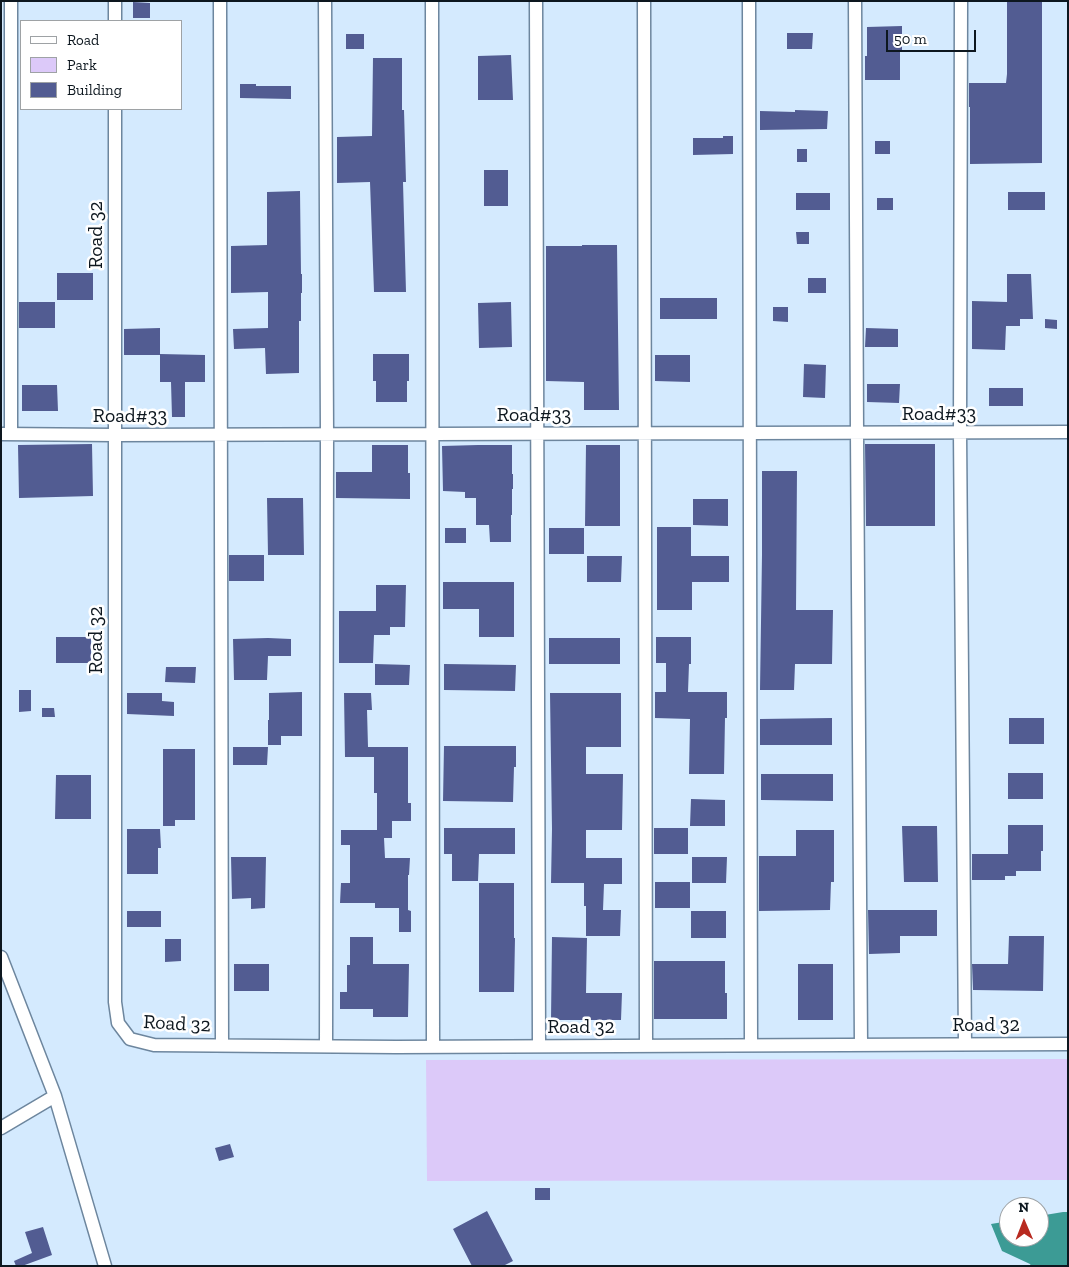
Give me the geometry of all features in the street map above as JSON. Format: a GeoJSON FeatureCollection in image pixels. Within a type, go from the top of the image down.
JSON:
{"type":"FeatureCollection","features":[{"type":"Feature","properties":{"kind":"street"},"geometry":{"type":"LineString","coordinates":[[6,434],[12,1]]}},
{"type":"Feature","properties":{"kind":"street"},"geometry":{"type":"LineString","coordinates":[[115,1],[115,20]]}},
{"type":"Feature","properties":{"kind":"street"},"geometry":{"type":"LineString","coordinates":[[220,1],[222,1045]]}},
{"type":"Feature","properties":{"kind":"street"},"geometry":{"type":"LineString","coordinates":[[325,1],[327,435],[326,1046]]}},
{"type":"Feature","properties":{"kind":"street"},"geometry":{"type":"LineString","coordinates":[[432,1],[433,1046]]}},
{"type":"Feature","properties":{"kind":"street"},"geometry":{"type":"LineString","coordinates":[[536,1],[539,1046]]}},
{"type":"Feature","properties":{"kind":"street"},"geometry":{"type":"LineString","coordinates":[[644,1],[646,1046]]}},
{"type":"Feature","properties":{"kind":"street"},"geometry":{"type":"LineString","coordinates":[[749,1],[751,1045]]}},
{"type":"Feature","properties":{"kind":"street"},"geometry":{"type":"LineString","coordinates":[[856,1],[856,433],[861,1045]]}},
{"type":"Feature","properties":{"kind":"street"},"geometry":{"type":"LineString","coordinates":[[960,1],[960,432],[965,1044]]}},
{"type":"Feature","properties":{"kind":"street","name":"Road 32"},"geometry":{"type":"LineString","coordinates":[[115,110],[114,1002],[118,1023],[130,1039],[154,1045],[326,1046],[1068,1044]]}},
{"type":"Feature","properties":{"kind":"street","name":"Road#33"},"geometry":{"type":"LineString","coordinates":[[6,434],[114,436],[1068,432]]}},
{"type":"Feature","properties":{"kind":"street"},"geometry":{"type":"LineString","coordinates":[[1,957],[7,989],[55,1096],[105,1266]]}},
{"type":"Feature","properties":{"kind":"street"},"geometry":{"type":"LineString","coordinates":[[1,1128],[55,1096]]}},
{"type":"Feature","properties":{"kind":"green space"},"geometry":{"type":"Polygon","coordinates":[[[1068,1059],[1068,1180],[427,1181],[426,1060],[1068,1059]]]}},
{"type":"Feature","properties":{"kind":"shaded area"},"geometry":{"type":"Polygon","coordinates":[[[1068,1212],[1068,1266],[1031,1266],[1002,1251],[1000,1247],[1049,1247],[1049,1214],[1068,1212]]]}},
{"type":"Feature","properties":{"kind":"shaded area"},"geometry":{"type":"Polygon","coordinates":[[[999,1223],[999,1244],[991,1224],[999,1223]]]}},
{"type":"Feature","properties":{"kind":"building"},"geometry":{"type":"Polygon","coordinates":[[[1007,1],[1042,1],[1042,163],[970,164],[969,83],[1006,83],[1007,1]]]}},
{"type":"Feature","properties":{"kind":"building"},"geometry":{"type":"Polygon","coordinates":[[[133,2],[150,3],[150,18],[133,18],[133,2]]]}},
{"type":"Feature","properties":{"kind":"building"},"geometry":{"type":"Polygon","coordinates":[[[902,26],[900,80],[865,80],[867,27],[902,26]]]}},
{"type":"Feature","properties":{"kind":"building"},"geometry":{"type":"Polygon","coordinates":[[[787,33],[813,33],[812,49],[787,49],[787,33]]]}},
{"type":"Feature","properties":{"kind":"building"},"geometry":{"type":"Polygon","coordinates":[[[346,34],[364,34],[364,49],[346,49],[346,34]]]}},
{"type":"Feature","properties":{"kind":"building"},"geometry":{"type":"Polygon","coordinates":[[[511,55],[513,100],[478,100],[478,56],[511,55]]]}},
{"type":"Feature","properties":{"kind":"building"},"geometry":{"type":"Polygon","coordinates":[[[373,58],[402,58],[402,110],[404,110],[406,182],[403,182],[406,292],[374,292],[370,182],[337,183],[337,137],[372,136],[373,58]]]}},
{"type":"Feature","properties":{"kind":"building"},"geometry":{"type":"Polygon","coordinates":[[[240,84],[291,86],[291,99],[240,98],[240,84]]]}},
{"type":"Feature","properties":{"kind":"building"},"geometry":{"type":"Polygon","coordinates":[[[795,110],[828,111],[827,129],[760,130],[760,111],[795,112],[795,110]]]}},
{"type":"Feature","properties":{"kind":"building"},"geometry":{"type":"Polygon","coordinates":[[[723,136],[733,136],[733,154],[693,155],[693,138],[723,138],[723,136]]]}},
{"type":"Feature","properties":{"kind":"building"},"geometry":{"type":"Polygon","coordinates":[[[875,141],[890,141],[890,154],[875,154],[875,141]]]}},
{"type":"Feature","properties":{"kind":"building"},"geometry":{"type":"Polygon","coordinates":[[[797,149],[807,149],[807,162],[797,162],[797,149]]]}},
{"type":"Feature","properties":{"kind":"building"},"geometry":{"type":"Polygon","coordinates":[[[484,170],[508,170],[508,206],[484,206],[484,170]]]}},
{"type":"Feature","properties":{"kind":"building"},"geometry":{"type":"Polygon","coordinates":[[[300,191],[302,293],[301,321],[299,321],[299,373],[266,374],[265,348],[234,349],[233,329],[268,328],[268,292],[231,293],[231,246],[267,245],[267,192],[300,191]]]}},
{"type":"Feature","properties":{"kind":"building"},"geometry":{"type":"Polygon","coordinates":[[[1008,192],[1045,192],[1045,210],[1008,210],[1008,192]]]}},
{"type":"Feature","properties":{"kind":"building"},"geometry":{"type":"Polygon","coordinates":[[[796,193],[830,193],[830,210],[796,210],[796,193]]]}},
{"type":"Feature","properties":{"kind":"building"},"geometry":{"type":"Polygon","coordinates":[[[877,198],[893,198],[893,210],[877,210],[877,198]]]}},
{"type":"Feature","properties":{"kind":"building"},"geometry":{"type":"Polygon","coordinates":[[[796,232],[809,232],[809,244],[797,244],[796,232]]]}},
{"type":"Feature","properties":{"kind":"building"},"geometry":{"type":"Polygon","coordinates":[[[617,245],[619,410],[584,410],[584,382],[546,381],[546,246],[617,245]]]}},
{"type":"Feature","properties":{"kind":"building"},"geometry":{"type":"Polygon","coordinates":[[[57,273],[93,273],[93,300],[57,300],[57,273]]]}},
{"type":"Feature","properties":{"kind":"building"},"geometry":{"type":"Polygon","coordinates":[[[1007,274],[1031,274],[1033,319],[1020,319],[1020,326],[1006,326],[1005,350],[972,349],[972,301],[1007,302],[1007,274]]]}},
{"type":"Feature","properties":{"kind":"building"},"geometry":{"type":"Polygon","coordinates":[[[808,278],[826,278],[826,293],[808,293],[808,278]]]}},
{"type":"Feature","properties":{"kind":"building"},"geometry":{"type":"Polygon","coordinates":[[[660,298],[717,298],[717,319],[660,319],[660,298]]]}},
{"type":"Feature","properties":{"kind":"building"},"geometry":{"type":"Polygon","coordinates":[[[19,302],[55,302],[55,328],[19,328],[19,302]]]}},
{"type":"Feature","properties":{"kind":"building"},"geometry":{"type":"Polygon","coordinates":[[[511,302],[512,347],[479,348],[478,303],[511,302]]]}},
{"type":"Feature","properties":{"kind":"building"},"geometry":{"type":"Polygon","coordinates":[[[773,307],[788,307],[788,322],[773,321],[773,307]]]}},
{"type":"Feature","properties":{"kind":"building"},"geometry":{"type":"Polygon","coordinates":[[[1045,319],[1057,320],[1057,329],[1045,328],[1045,319]]]}},
{"type":"Feature","properties":{"kind":"building"},"geometry":{"type":"Polygon","coordinates":[[[160,328],[160,355],[124,355],[124,329],[160,328]]]}},
{"type":"Feature","properties":{"kind":"building"},"geometry":{"type":"Polygon","coordinates":[[[866,328],[898,329],[898,347],[865,347],[866,328]]]}},
{"type":"Feature","properties":{"kind":"building"},"geometry":{"type":"Polygon","coordinates":[[[160,354],[205,355],[205,382],[185,382],[185,417],[172,417],[171,382],[160,382],[160,354]]]}},
{"type":"Feature","properties":{"kind":"building"},"geometry":{"type":"Polygon","coordinates":[[[373,354],[409,354],[407,402],[376,402],[376,381],[373,381],[373,354]]]}},
{"type":"Feature","properties":{"kind":"building"},"geometry":{"type":"Polygon","coordinates":[[[655,355],[690,355],[690,382],[655,381],[655,355]]]}},
{"type":"Feature","properties":{"kind":"building"},"geometry":{"type":"Polygon","coordinates":[[[804,364],[826,365],[825,398],[803,397],[804,364]]]}},
{"type":"Feature","properties":{"kind":"building"},"geometry":{"type":"Polygon","coordinates":[[[867,384],[900,384],[899,403],[867,402],[867,384]]]}},
{"type":"Feature","properties":{"kind":"building"},"geometry":{"type":"Polygon","coordinates":[[[22,385],[57,385],[58,411],[22,411],[22,385]]]}},
{"type":"Feature","properties":{"kind":"building"},"geometry":{"type":"Polygon","coordinates":[[[989,388],[1023,388],[1023,406],[989,406],[989,388]]]}},
{"type":"Feature","properties":{"kind":"building"},"geometry":{"type":"Polygon","coordinates":[[[92,444],[93,496],[19,498],[18,445],[92,444]]]}},
{"type":"Feature","properties":{"kind":"building"},"geometry":{"type":"Polygon","coordinates":[[[865,444],[935,444],[935,526],[866,526],[865,444]]]}},
{"type":"Feature","properties":{"kind":"building"},"geometry":{"type":"Polygon","coordinates":[[[372,445],[408,445],[410,499],[336,498],[336,472],[372,472],[372,445]]]}},
{"type":"Feature","properties":{"kind":"building"},"geometry":{"type":"Polygon","coordinates":[[[512,445],[511,542],[490,542],[489,525],[476,525],[476,498],[465,498],[465,492],[443,491],[442,446],[512,445]]]}},
{"type":"Feature","properties":{"kind":"building"},"geometry":{"type":"Polygon","coordinates":[[[586,445],[620,445],[620,526],[585,526],[586,445]]]}},
{"type":"Feature","properties":{"kind":"building"},"geometry":{"type":"Polygon","coordinates":[[[762,471],[797,471],[796,610],[833,610],[832,664],[795,664],[794,690],[760,690],[762,471]]]}},
{"type":"Feature","properties":{"kind":"building"},"geometry":{"type":"Polygon","coordinates":[[[267,498],[303,498],[304,555],[268,555],[267,498]]]}},
{"type":"Feature","properties":{"kind":"building"},"geometry":{"type":"Polygon","coordinates":[[[693,499],[728,499],[728,526],[693,525],[693,499]]]}},
{"type":"Feature","properties":{"kind":"building"},"geometry":{"type":"Polygon","coordinates":[[[657,527],[691,527],[691,556],[729,556],[729,582],[692,582],[692,610],[657,610],[657,527]]]}},
{"type":"Feature","properties":{"kind":"building"},"geometry":{"type":"Polygon","coordinates":[[[445,528],[466,528],[466,543],[445,543],[445,528]]]}},
{"type":"Feature","properties":{"kind":"building"},"geometry":{"type":"Polygon","coordinates":[[[549,528],[584,528],[584,554],[549,554],[549,528]]]}},
{"type":"Feature","properties":{"kind":"building"},"geometry":{"type":"Polygon","coordinates":[[[229,555],[264,555],[264,581],[229,581],[229,555]]]}},
{"type":"Feature","properties":{"kind":"building"},"geometry":{"type":"Polygon","coordinates":[[[587,556],[622,556],[621,582],[587,582],[587,556]]]}},
{"type":"Feature","properties":{"kind":"building"},"geometry":{"type":"Polygon","coordinates":[[[443,582],[514,582],[514,637],[479,637],[479,609],[443,609],[443,582]]]}},
{"type":"Feature","properties":{"kind":"building"},"geometry":{"type":"Polygon","coordinates":[[[376,585],[406,585],[405,627],[390,627],[390,635],[374,635],[373,663],[339,663],[339,611],[376,611],[376,585]]]}},
{"type":"Feature","properties":{"kind":"building"},"geometry":{"type":"Polygon","coordinates":[[[56,637],[91,637],[91,663],[56,663],[56,637]]]}},
{"type":"Feature","properties":{"kind":"building"},"geometry":{"type":"Polygon","coordinates":[[[656,637],[691,637],[688,692],[727,692],[724,774],[689,774],[690,719],[655,718],[655,692],[666,692],[666,663],[656,663],[656,637]]]}},
{"type":"Feature","properties":{"kind":"building"},"geometry":{"type":"Polygon","coordinates":[[[549,638],[620,638],[620,664],[549,664],[549,638]]]}},
{"type":"Feature","properties":{"kind":"building"},"geometry":{"type":"Polygon","coordinates":[[[233,639],[291,639],[291,656],[268,656],[267,680],[234,680],[233,639]]]}},
{"type":"Feature","properties":{"kind":"building"},"geometry":{"type":"Polygon","coordinates":[[[375,664],[410,665],[409,685],[375,685],[375,664]]]}},
{"type":"Feature","properties":{"kind":"building"},"geometry":{"type":"Polygon","coordinates":[[[444,664],[516,665],[515,691],[444,690],[444,664]]]}},
{"type":"Feature","properties":{"kind":"building"},"geometry":{"type":"Polygon","coordinates":[[[166,667],[196,667],[195,683],[165,682],[166,667]]]}},
{"type":"Feature","properties":{"kind":"building"},"geometry":{"type":"Polygon","coordinates":[[[19,690],[31,690],[31,711],[19,712],[19,690]]]}},
{"type":"Feature","properties":{"kind":"building"},"geometry":{"type":"Polygon","coordinates":[[[302,692],[302,736],[281,736],[281,745],[268,745],[269,693],[302,692]]]}},
{"type":"Feature","properties":{"kind":"building"},"geometry":{"type":"Polygon","coordinates":[[[127,693],[162,693],[162,701],[174,702],[174,716],[127,714],[127,693]]]}},
{"type":"Feature","properties":{"kind":"building"},"geometry":{"type":"Polygon","coordinates":[[[344,693],[371,693],[372,710],[367,710],[368,747],[408,747],[408,803],[411,803],[411,821],[392,821],[392,838],[384,838],[385,858],[410,858],[408,910],[411,911],[411,932],[399,932],[399,908],[375,908],[375,903],[340,903],[341,883],[350,883],[350,845],[341,845],[341,830],[377,830],[377,793],[374,793],[374,757],[345,757],[344,693]]]}},
{"type":"Feature","properties":{"kind":"building"},"geometry":{"type":"Polygon","coordinates":[[[550,693],[621,693],[621,747],[586,747],[586,774],[623,774],[622,830],[586,830],[586,858],[622,858],[622,884],[604,884],[603,910],[621,910],[620,936],[586,936],[584,883],[551,883],[550,693]]]}},
{"type":"Feature","properties":{"kind":"building"},"geometry":{"type":"Polygon","coordinates":[[[42,708],[54,708],[55,717],[42,717],[42,708]]]}},
{"type":"Feature","properties":{"kind":"building"},"geometry":{"type":"Polygon","coordinates":[[[832,718],[832,745],[760,745],[760,719],[832,718]]]}},
{"type":"Feature","properties":{"kind":"building"},"geometry":{"type":"Polygon","coordinates":[[[1009,718],[1044,718],[1044,744],[1009,744],[1009,718]]]}},
{"type":"Feature","properties":{"kind":"building"},"geometry":{"type":"Polygon","coordinates":[[[444,746],[516,746],[513,802],[443,801],[444,746]]]}},
{"type":"Feature","properties":{"kind":"building"},"geometry":{"type":"Polygon","coordinates":[[[233,747],[268,747],[267,765],[233,765],[233,747]]]}},
{"type":"Feature","properties":{"kind":"building"},"geometry":{"type":"Polygon","coordinates":[[[163,749],[195,749],[195,820],[175,820],[175,826],[163,826],[163,749]]]}},
{"type":"Feature","properties":{"kind":"building"},"geometry":{"type":"Polygon","coordinates":[[[1008,773],[1043,773],[1043,799],[1008,799],[1008,773]]]}},
{"type":"Feature","properties":{"kind":"building"},"geometry":{"type":"Polygon","coordinates":[[[761,774],[833,774],[833,801],[761,800],[761,774]]]}},
{"type":"Feature","properties":{"kind":"building"},"geometry":{"type":"Polygon","coordinates":[[[56,775],[91,775],[91,819],[55,819],[56,775]]]}},
{"type":"Feature","properties":{"kind":"building"},"geometry":{"type":"Polygon","coordinates":[[[691,799],[725,800],[725,826],[690,826],[691,799]]]}},
{"type":"Feature","properties":{"kind":"building"},"geometry":{"type":"Polygon","coordinates":[[[1008,825],[1043,825],[1041,871],[1016,871],[1016,876],[1005,876],[1005,880],[972,880],[972,854],[1008,854],[1008,825]]]}},
{"type":"Feature","properties":{"kind":"building"},"geometry":{"type":"Polygon","coordinates":[[[902,826],[937,826],[938,882],[904,882],[902,826]]]}},
{"type":"Feature","properties":{"kind":"building"},"geometry":{"type":"Polygon","coordinates":[[[444,828],[515,828],[515,854],[479,854],[478,881],[452,881],[452,854],[444,854],[444,828]]]}},
{"type":"Feature","properties":{"kind":"building"},"geometry":{"type":"Polygon","coordinates":[[[654,828],[688,828],[688,854],[654,854],[654,828]]]}},
{"type":"Feature","properties":{"kind":"building"},"geometry":{"type":"Polygon","coordinates":[[[127,829],[160,829],[161,848],[158,848],[158,874],[127,874],[127,829]]]}},
{"type":"Feature","properties":{"kind":"building"},"geometry":{"type":"Polygon","coordinates":[[[796,830],[834,830],[834,882],[831,882],[830,910],[759,911],[759,856],[796,856],[796,830]]]}},
{"type":"Feature","properties":{"kind":"building"},"geometry":{"type":"Polygon","coordinates":[[[231,857],[266,857],[265,908],[251,909],[251,898],[232,899],[231,857]]]}},
{"type":"Feature","properties":{"kind":"building"},"geometry":{"type":"Polygon","coordinates":[[[692,857],[727,857],[726,883],[692,883],[692,857]]]}},
{"type":"Feature","properties":{"kind":"building"},"geometry":{"type":"Polygon","coordinates":[[[655,882],[690,882],[690,908],[655,908],[655,882]]]}},
{"type":"Feature","properties":{"kind":"building"},"geometry":{"type":"Polygon","coordinates":[[[479,883],[514,883],[514,992],[479,992],[479,883]]]}},
{"type":"Feature","properties":{"kind":"building"},"geometry":{"type":"Polygon","coordinates":[[[868,910],[937,910],[937,936],[900,936],[900,953],[869,954],[868,910]]]}},
{"type":"Feature","properties":{"kind":"building"},"geometry":{"type":"Polygon","coordinates":[[[127,911],[161,911],[161,927],[127,927],[127,911]]]}},
{"type":"Feature","properties":{"kind":"building"},"geometry":{"type":"Polygon","coordinates":[[[691,911],[726,911],[726,938],[691,938],[691,911]]]}},
{"type":"Feature","properties":{"kind":"building"},"geometry":{"type":"Polygon","coordinates":[[[1009,936],[1044,936],[1043,991],[973,990],[972,964],[1008,964],[1009,936]]]}},
{"type":"Feature","properties":{"kind":"building"},"geometry":{"type":"Polygon","coordinates":[[[350,937],[373,937],[373,964],[409,964],[408,1017],[373,1017],[373,1009],[340,1009],[340,992],[347,992],[347,965],[350,965],[350,937]]]}},
{"type":"Feature","properties":{"kind":"building"},"geometry":{"type":"Polygon","coordinates":[[[552,937],[587,938],[586,993],[622,993],[621,1020],[551,1020],[552,937]]]}},
{"type":"Feature","properties":{"kind":"building"},"geometry":{"type":"Polygon","coordinates":[[[165,939],[181,939],[181,961],[165,962],[165,939]]]}},
{"type":"Feature","properties":{"kind":"building"},"geometry":{"type":"Polygon","coordinates":[[[654,961],[725,961],[727,1019],[654,1019],[654,961]]]}},
{"type":"Feature","properties":{"kind":"building"},"geometry":{"type":"Polygon","coordinates":[[[234,964],[269,964],[269,991],[234,991],[234,964]]]}},
{"type":"Feature","properties":{"kind":"building"},"geometry":{"type":"Polygon","coordinates":[[[798,964],[833,964],[833,1020],[798,1020],[798,964]]]}},
{"type":"Feature","properties":{"kind":"building"},"geometry":{"type":"Polygon","coordinates":[[[230,1144],[234,1157],[219,1161],[215,1148],[230,1144]]]}},
{"type":"Feature","properties":{"kind":"building"},"geometry":{"type":"Polygon","coordinates":[[[535,1188],[550,1188],[550,1200],[535,1200],[535,1188]]]}},
{"type":"Feature","properties":{"kind":"building"},"geometry":{"type":"Polygon","coordinates":[[[487,1211],[513,1261],[503,1266],[472,1266],[453,1229],[487,1211]]]}},
{"type":"Feature","properties":{"kind":"building"},"geometry":{"type":"Polygon","coordinates":[[[43,1227],[52,1255],[22,1266],[16,1266],[14,1261],[32,1253],[25,1232],[43,1227]]]}}]}
